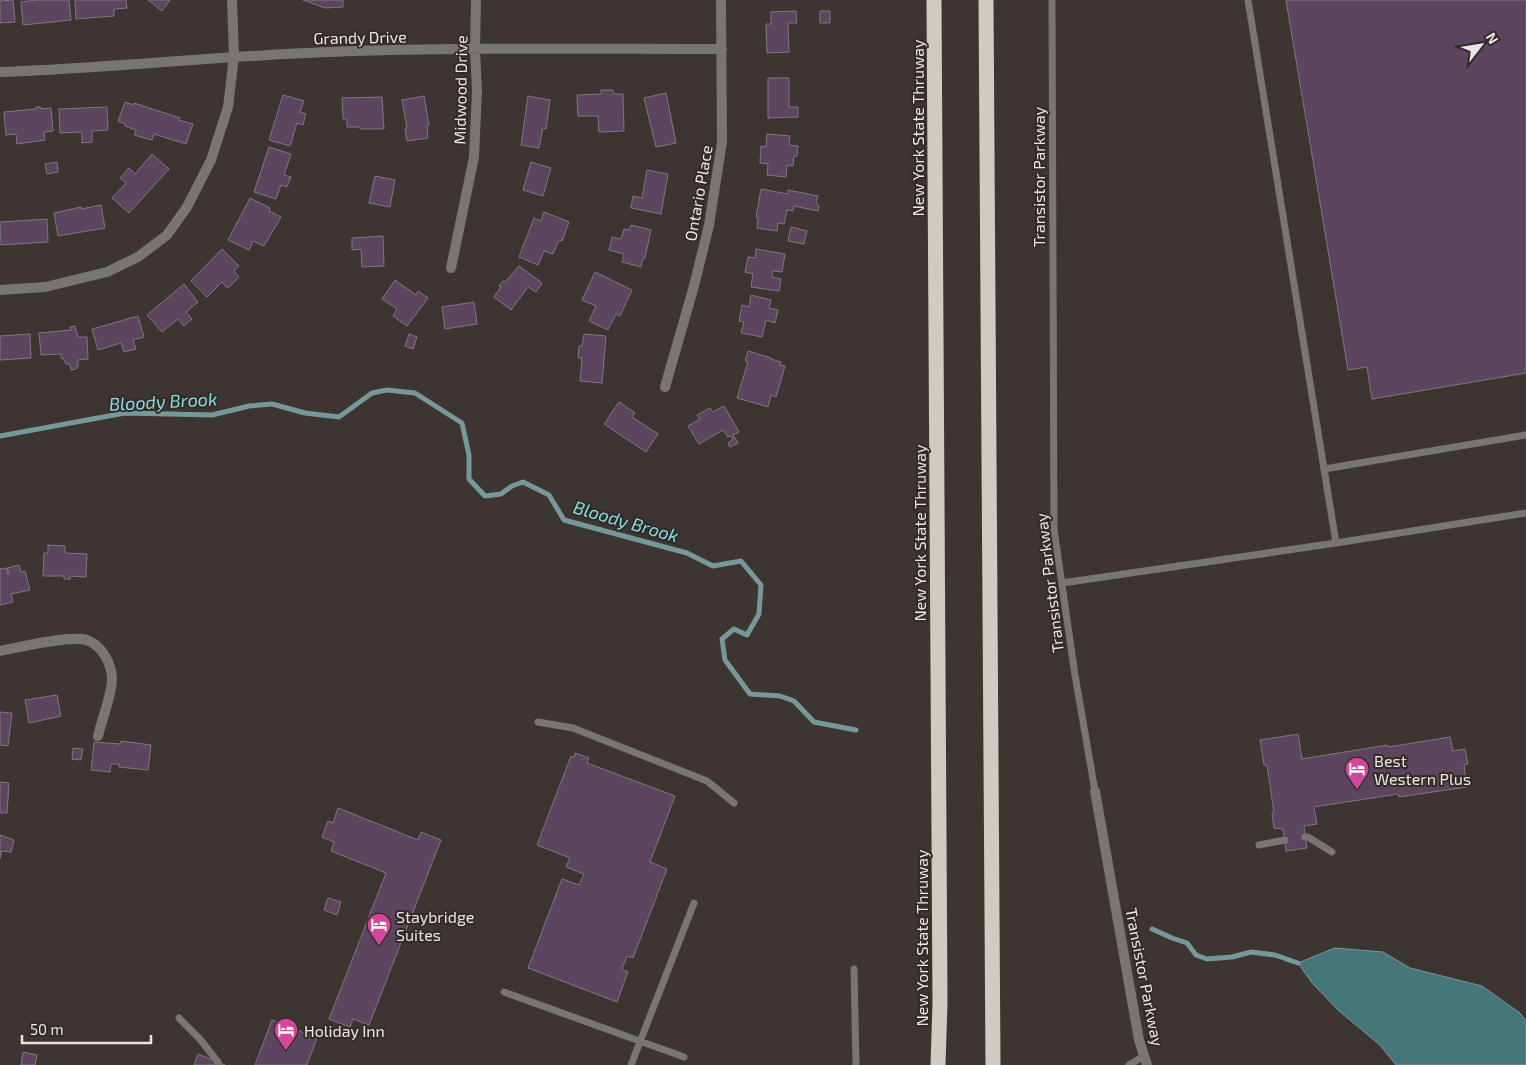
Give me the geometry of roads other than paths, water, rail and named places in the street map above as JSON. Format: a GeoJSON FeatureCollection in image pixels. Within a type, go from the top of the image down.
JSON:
{"type":"FeatureCollection","features":[{"type":"Feature","properties":{"kind":"highway","name":"New York State Thruway"},"geometry":{"type":"LineString","coordinates":[[934,0],[940,1004],[938,1065]]}},
{"type":"Feature","properties":{"kind":"highway"},"geometry":{"type":"LineString","coordinates":[[986,0],[993,1065]]}},
{"type":"Feature","properties":{"kind":"street"},"geometry":{"type":"LineString","coordinates":[[0,290],[45,287],[107,272],[138,258],[167,235],[187,206],[211,160],[228,108],[234,56],[232,0]]}},
{"type":"Feature","properties":{"kind":"street","name":"Midwood Drive"},"geometry":{"type":"LineString","coordinates":[[451,268],[474,157],[477,91],[475,50],[476,0]]}},
{"type":"Feature","properties":{"kind":"street","name":"Ontario Place"},"geometry":{"type":"LineString","coordinates":[[665,387],[694,286],[709,225],[722,142],[722,0]]}},
{"type":"Feature","properties":{"kind":"street","name":"Grandy Drive"},"geometry":{"type":"LineString","coordinates":[[0,72],[52,70],[234,56],[330,52],[722,49]]}},
{"type":"Feature","properties":{"kind":"street"},"geometry":{"type":"LineString","coordinates":[[0,651],[69,639],[87,640],[101,650],[111,667],[112,682],[98,736]]}},
{"type":"Feature","properties":{"kind":"street","name":"Transistor Parkway"},"geometry":{"type":"LineString","coordinates":[[1095,791],[1139,1040],[1146,1060]]}},
{"type":"Feature","properties":{"kind":"lane","name":"Transistor Parkway"},"geometry":{"type":"LineString","coordinates":[[1052,0],[1054,529],[1075,675],[1095,791]]}},
{"type":"Feature","properties":{"kind":"lane"},"geometry":{"type":"LineString","coordinates":[[1248,0],[1336,543]]}},
{"type":"Feature","properties":{"kind":"lane"},"geometry":{"type":"LineString","coordinates":[[1324,469],[1526,435]]}},
{"type":"Feature","properties":{"kind":"lane"},"geometry":{"type":"LineString","coordinates":[[1062,583],[1526,513]]}},
{"type":"Feature","properties":{"kind":"lane"},"geometry":{"type":"LineString","coordinates":[[538,722],[573,728],[707,781],[734,803]]}},
{"type":"Feature","properties":{"kind":"lane"},"geometry":{"type":"LineString","coordinates":[[1305,837],[1332,852]]}},
{"type":"Feature","properties":{"kind":"lane"},"geometry":{"type":"LineString","coordinates":[[1259,845],[1285,840]]}},
{"type":"Feature","properties":{"kind":"lane"},"geometry":{"type":"LineString","coordinates":[[631,1065],[694,903]]}},
{"type":"Feature","properties":{"kind":"lane"},"geometry":{"type":"LineString","coordinates":[[854,969],[856,1065]]}},
{"type":"Feature","properties":{"kind":"lane"},"geometry":{"type":"LineString","coordinates":[[504,992],[684,1057]]}},
{"type":"Feature","properties":{"kind":"lane"},"geometry":{"type":"LineString","coordinates":[[179,1018],[199,1038],[218,1062]]}},
{"type":"Feature","properties":{"kind":"lane"},"geometry":{"type":"LineString","coordinates":[[1129,1065],[1146,1060]]}},
{"type":"Feature","properties":{"kind":"water"},"geometry":{"type":"Polygon","coordinates":[[[1335,948],[1383,952],[1410,968],[1482,986],[1520,1013],[1526,1021],[1526,1065],[1396,1065],[1380,1045],[1339,1011],[1312,983],[1298,963],[1335,948]]]}},
{"type":"Feature","properties":{"kind":"waterway","name":"Bloody Brook"},"geometry":{"type":"LineString","coordinates":[[0,436],[125,413],[212,415],[249,406],[272,404],[305,413],[339,417],[372,393],[387,390],[415,393],[462,423],[469,455],[469,479],[485,496],[501,494],[512,486],[523,482],[549,495],[564,520],[687,553],[713,566],[741,561],[761,585],[759,614],[747,635],[734,629],[722,639],[725,660],[750,694],[780,696],[794,701],[814,722],[856,730]]}},
{"type":"Feature","properties":{"kind":"waterway"},"geometry":{"type":"LineString","coordinates":[[1152,929],[1187,943],[1196,955],[1207,959],[1232,957],[1251,952],[1275,955],[1298,963]]}},
{"type":"Feature","properties":{"kind":"place","name":"Best Western Plus"},"geometry":{"type":"Point","coordinates":[1357,790]}},
{"type":"Feature","properties":{"kind":"place","name":"Staybridge Suites"},"geometry":{"type":"Point","coordinates":[379,946]}},
{"type":"Feature","properties":{"kind":"place","name":"Holiday Inn"},"geometry":{"type":"Point","coordinates":[286,1051]}}]}
